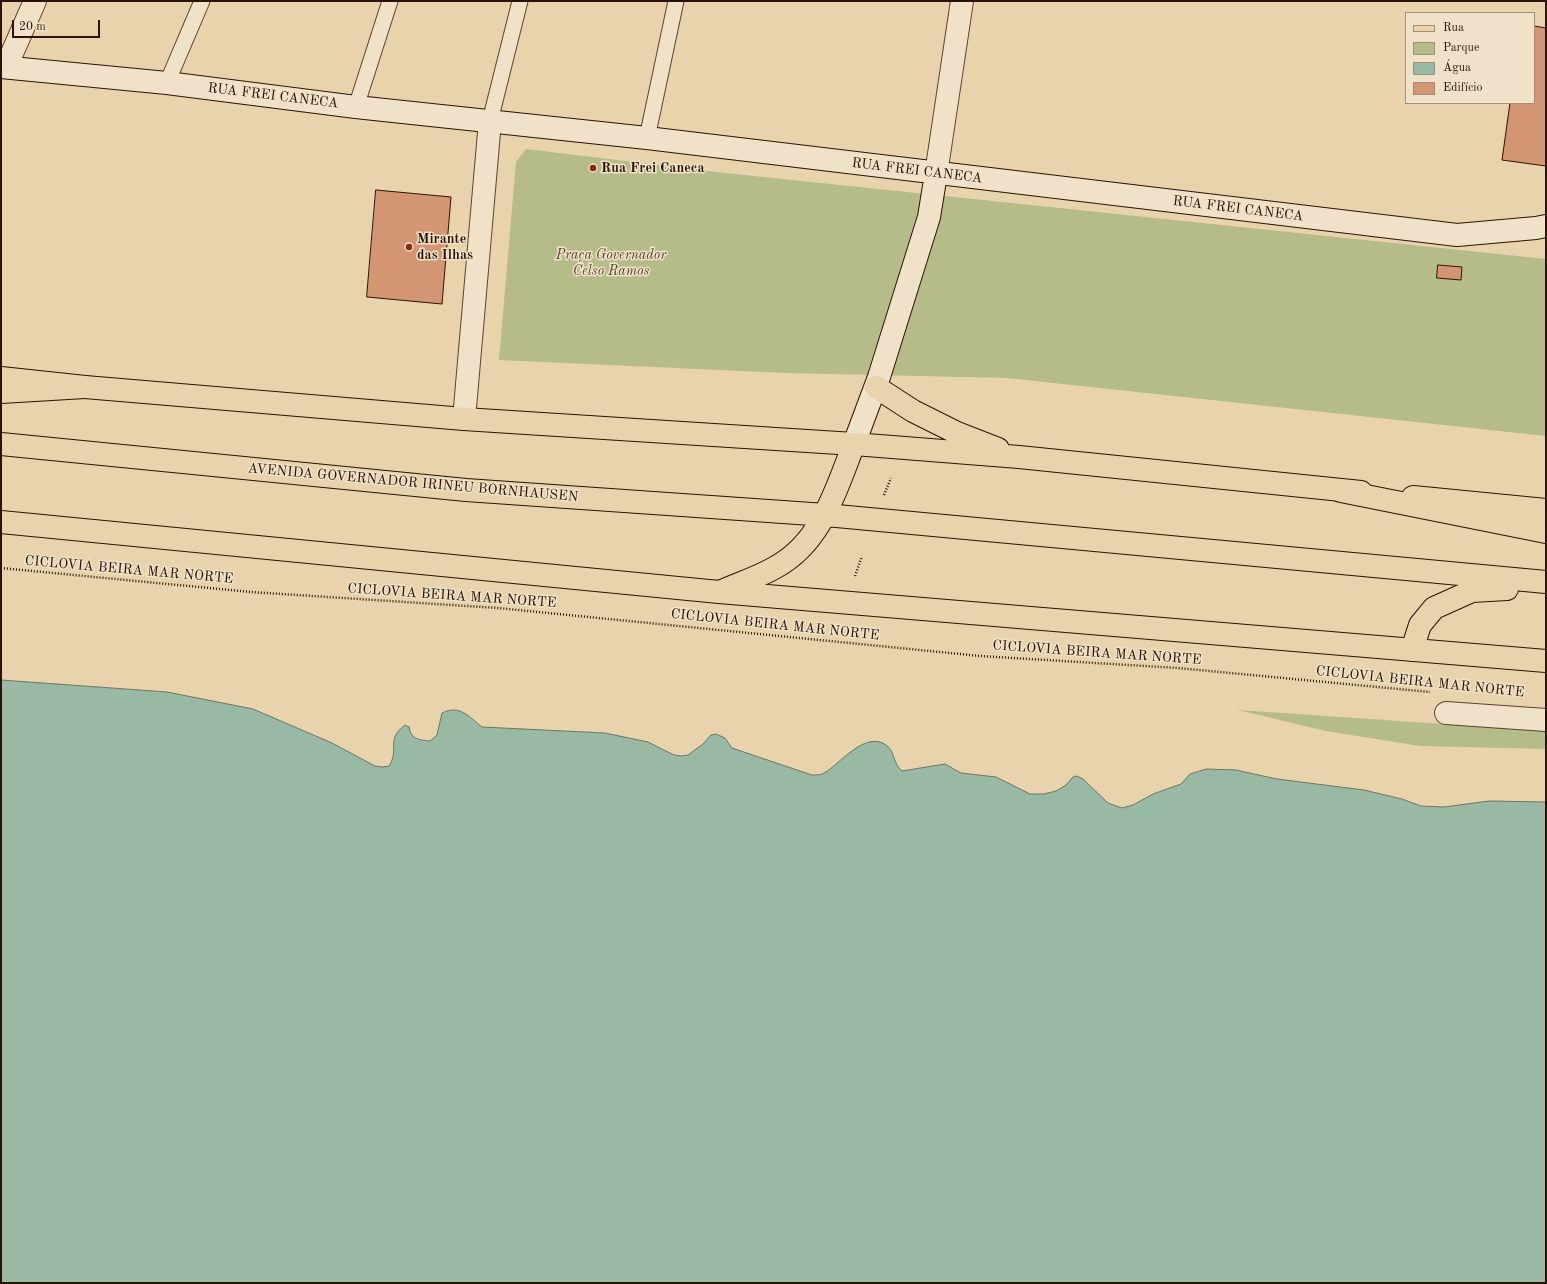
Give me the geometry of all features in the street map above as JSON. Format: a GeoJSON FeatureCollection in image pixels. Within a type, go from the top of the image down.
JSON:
{"type":"FeatureCollection","features":[{"type":"Feature","properties":{"kind":"main road"},"geometry":{"type":"LineString","coordinates":[[3,67],[35,1]]}},
{"type":"Feature","properties":{"kind":"main road"},"geometry":{"type":"LineString","coordinates":[[720,592],[776,567],[796,554],[826,515],[876,387],[929,217],[962,1]]}},
{"type":"Feature","properties":{"kind":"main road","name":"RUA FREI CANECA"},"geometry":{"type":"LineString","coordinates":[[3,67],[167,83],[356,107],[647,138],[936,174],[1457,235],[1546,226]]}},
{"type":"Feature","properties":{"kind":"main road"},"geometry":{"type":"LineString","coordinates":[[464,419],[490,122]]}},
{"type":"Feature","properties":{"kind":"main road"},"geometry":{"type":"LineString","coordinates":[[1,378],[85,387],[464,419],[854,444],[1019,457],[1341,491],[1546,510]]}},
{"type":"Feature","properties":{"kind":"main road"},"geometry":{"type":"LineString","coordinates":[[1,392],[85,387]]}},
{"type":"Feature","properties":{"kind":"main road"},"geometry":{"type":"LineString","coordinates":[[876,387],[913,411],[957,433],[1019,457]]}},
{"type":"Feature","properties":{"kind":"main road","name":"AVENIDA GOVERNADOR IRINEU BORNHAUSEN"},"geometry":{"type":"LineString","coordinates":[[1,444],[466,490],[826,515],[1546,582]]}},
{"type":"Feature","properties":{"kind":"main road"},"geometry":{"type":"LineString","coordinates":[[1341,491],[1546,532]]}},
{"type":"Feature","properties":{"kind":"main road"},"geometry":{"type":"LineString","coordinates":[[1,522],[720,592],[1546,662]]}},
{"type":"Feature","properties":{"kind":"main road"},"geometry":{"type":"LineString","coordinates":[[1412,650],[1420,625],[1434,608],[1472,591],[1546,586]]}},
{"type":"Feature","properties":{"kind":"main road"},"geometry":{"type":"LineString","coordinates":[[1446,713],[1546,720]]}},
{"type":"Feature","properties":{"kind":"lane"},"geometry":{"type":"LineString","coordinates":[[167,83],[202,1]]}},
{"type":"Feature","properties":{"kind":"lane"},"geometry":{"type":"LineString","coordinates":[[356,107],[390,1]]}},
{"type":"Feature","properties":{"kind":"lane"},"geometry":{"type":"LineString","coordinates":[[490,122],[520,1]]}},
{"type":"Feature","properties":{"kind":"lane"},"geometry":{"type":"LineString","coordinates":[[647,138],[676,1]]}},
{"type":"Feature","properties":{"kind":"path"},"geometry":{"type":"LineString","coordinates":[[882,501],[890,478]]}},
{"type":"Feature","properties":{"kind":"path"},"geometry":{"type":"LineString","coordinates":[[853,582],[862,556]]}},
{"type":"Feature","properties":{"kind":"path","name":"CICLOVIA BEIRA MAR NORTE"},"geometry":{"type":"LineString","coordinates":[[1,568],[251,592],[498,608],[980,656],[1178,668],[1437,693]]}},
{"type":"Feature","properties":{"kind":"green space","name":"Praça Governador Celso Ramos"},"geometry":{"type":"Polygon","coordinates":[[[526,149],[716,172],[1546,259],[1546,436],[1007,378],[786,373],[499,360],[516,162],[526,149]]]}},
{"type":"Feature","properties":{"kind":"green space"},"geometry":{"type":"Polygon","coordinates":[[[1238,710],[1546,731],[1546,749],[1420,746],[1326,731],[1238,710]]]}},
{"type":"Feature","properties":{"kind":"water"},"geometry":{"type":"Polygon","coordinates":[[[1,680],[167,692],[253,709],[332,743],[375,766],[383,767],[389,766],[393,755],[394,740],[399,730],[405,725],[409,727],[411,734],[416,738],[430,741],[437,735],[442,713],[454,710],[464,713],[482,727],[605,733],[648,742],[674,755],[682,756],[688,755],[703,744],[711,735],[716,734],[725,738],[732,748],[812,775],[820,775],[824,773],[861,745],[870,742],[878,742],[889,748],[897,765],[902,771],[945,764],[961,773],[996,777],[1030,794],[1044,794],[1056,791],[1066,785],[1073,777],[1077,776],[1083,779],[1108,803],[1122,808],[1133,805],[1153,794],[1181,784],[1190,774],[1206,769],[1236,770],[1277,779],[1364,790],[1402,799],[1421,806],[1444,807],[1489,801],[1546,802],[1546,1283],[1,1283],[1,680]]]}},
{"type":"Feature","properties":{"kind":"building"},"geometry":{"type":"Polygon","coordinates":[[[1535,26],[1546,28],[1546,166],[1502,160],[1510,104],[1535,104],[1535,26]]]}},
{"type":"Feature","properties":{"kind":"building","name":"Mirante das Ilhas"},"geometry":{"type":"Polygon","coordinates":[[[376,190],[451,197],[442,304],[367,297],[376,190]]]}},
{"type":"Feature","properties":{"kind":"building"},"geometry":{"type":"Polygon","coordinates":[[[1438,265],[1462,267],[1461,280],[1437,278],[1438,265]]]}},
{"type":"Feature","properties":{"kind":"place","name":"Rua Frei Caneca"},"geometry":{"type":"Point","coordinates":[593,168]}},
{"type":"Feature","properties":{"kind":"place","name":"Mirante das Ilhas"},"geometry":{"type":"Point","coordinates":[409,247]}}]}
